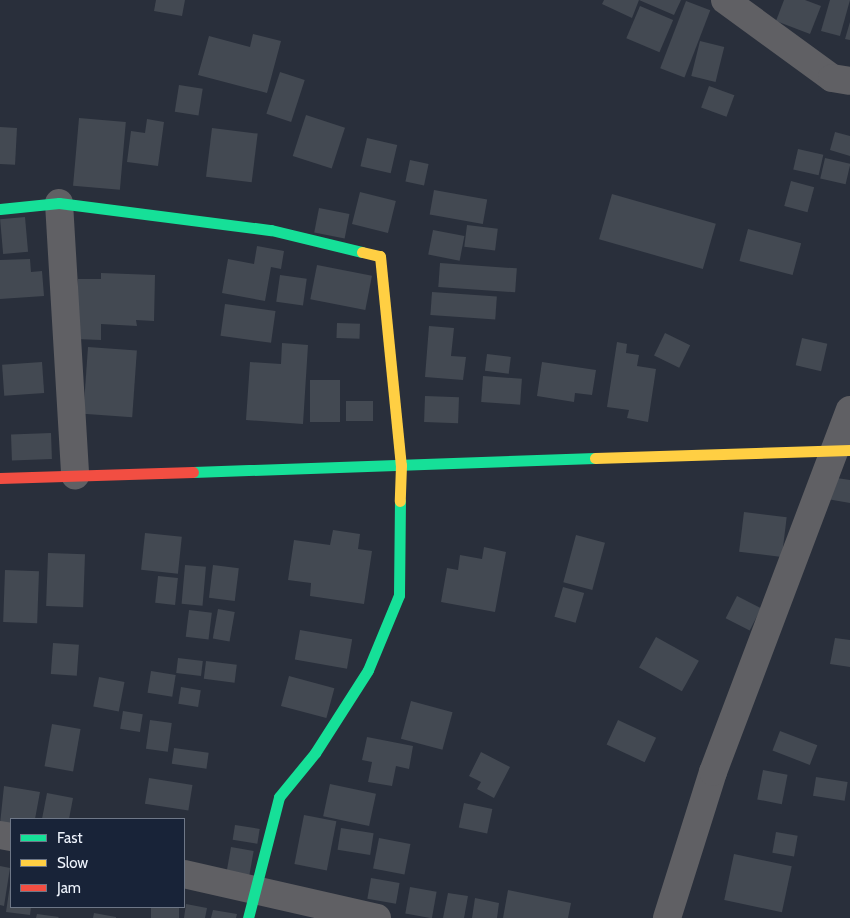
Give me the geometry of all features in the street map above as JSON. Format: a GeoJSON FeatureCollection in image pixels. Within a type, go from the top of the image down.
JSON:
{"type":"FeatureCollection","features":[{"type":"Feature","properties":{"kind":"street"},"geometry":{"type":"LineString","coordinates":[[725,0],[832,78],[850,81]]}},
{"type":"Feature","properties":{"kind":"street"},"geometry":{"type":"LineString","coordinates":[[0,209],[59,203],[271,230],[380,256],[401,465],[399,595],[368,670],[316,753],[280,797],[248,918]]}},
{"type":"Feature","properties":{"kind":"street"},"geometry":{"type":"LineString","coordinates":[[59,203],[75,476]]}},
{"type":"Feature","properties":{"kind":"street"},"geometry":{"type":"LineString","coordinates":[[667,918],[713,772],[840,451],[850,410]]}},
{"type":"Feature","properties":{"kind":"street"},"geometry":{"type":"LineString","coordinates":[[0,478],[840,451]]}},
{"type":"Feature","properties":{"kind":"street"},"geometry":{"type":"LineString","coordinates":[[185,874],[377,918]]}},
{"type":"Feature","properties":{"kind":"building"},"geometry":{"type":"Polygon","coordinates":[[[156,0],[185,0],[182,16],[154,11],[156,0]]]}},
{"type":"Feature","properties":{"kind":"building"},"geometry":{"type":"Polygon","coordinates":[[[604,0],[639,0],[632,18],[602,4],[604,0]]]}},
{"type":"Feature","properties":{"kind":"building"},"geometry":{"type":"Polygon","coordinates":[[[639,0],[681,0],[674,15],[639,0]]]}},
{"type":"Feature","properties":{"kind":"building"},"geometry":{"type":"Polygon","coordinates":[[[784,0],[805,0],[821,6],[810,34],[776,21],[784,0]]]}},
{"type":"Feature","properties":{"kind":"building"},"geometry":{"type":"Polygon","coordinates":[[[830,0],[850,0],[840,36],[821,31],[830,0]]]}},
{"type":"Feature","properties":{"kind":"building"},"geometry":{"type":"Polygon","coordinates":[[[686,1],[710,10],[684,78],[660,68],[686,1]]]}},
{"type":"Feature","properties":{"kind":"building"},"geometry":{"type":"Polygon","coordinates":[[[640,6],[673,20],[659,52],[626,38],[640,6]]]}},
{"type":"Feature","properties":{"kind":"building"},"geometry":{"type":"Polygon","coordinates":[[[850,22],[850,40],[845,39],[850,22]]]}},
{"type":"Feature","properties":{"kind":"building"},"geometry":{"type":"Polygon","coordinates":[[[253,34],[281,41],[267,93],[198,75],[209,36],[250,47],[253,34]]]}},
{"type":"Feature","properties":{"kind":"building"},"geometry":{"type":"Polygon","coordinates":[[[700,41],[724,47],[716,82],[691,76],[700,41]]]}},
{"type":"Feature","properties":{"kind":"building"},"geometry":{"type":"Polygon","coordinates":[[[280,72],[305,80],[291,122],[266,114],[280,72]]]}},
{"type":"Feature","properties":{"kind":"building"},"geometry":{"type":"Polygon","coordinates":[[[179,85],[203,89],[198,115],[175,112],[179,85]]]}},
{"type":"Feature","properties":{"kind":"building"},"geometry":{"type":"Polygon","coordinates":[[[709,86],[734,95],[727,117],[701,108],[709,86]]]}},
{"type":"Feature","properties":{"kind":"building"},"geometry":{"type":"Polygon","coordinates":[[[306,115],[345,128],[332,169],[293,156],[306,115]]]}},
{"type":"Feature","properties":{"kind":"building"},"geometry":{"type":"Polygon","coordinates":[[[79,118],[126,122],[120,190],[73,186],[79,118]]]}},
{"type":"Feature","properties":{"kind":"building"},"geometry":{"type":"Polygon","coordinates":[[[147,119],[164,122],[158,166],[127,162],[131,131],[145,133],[147,119]]]}},
{"type":"Feature","properties":{"kind":"building"},"geometry":{"type":"Polygon","coordinates":[[[0,127],[17,128],[15,165],[0,164],[0,127]]]}},
{"type":"Feature","properties":{"kind":"building"},"geometry":{"type":"Polygon","coordinates":[[[212,128],[258,134],[252,182],[206,177],[212,128]]]}},
{"type":"Feature","properties":{"kind":"building"},"geometry":{"type":"Polygon","coordinates":[[[835,132],[850,136],[850,156],[830,150],[835,132]]]}},
{"type":"Feature","properties":{"kind":"building"},"geometry":{"type":"Polygon","coordinates":[[[367,138],[397,145],[391,173],[360,166],[367,138]]]}},
{"type":"Feature","properties":{"kind":"building"},"geometry":{"type":"Polygon","coordinates":[[[798,149],[823,155],[819,175],[793,169],[798,149]]]}},
{"type":"Feature","properties":{"kind":"building"},"geometry":{"type":"Polygon","coordinates":[[[825,158],[850,164],[846,184],[820,178],[825,158]]]}},
{"type":"Feature","properties":{"kind":"building"},"geometry":{"type":"Polygon","coordinates":[[[410,160],[429,164],[424,185],[405,182],[410,160]]]}},
{"type":"Feature","properties":{"kind":"building"},"geometry":{"type":"Polygon","coordinates":[[[791,181],[814,187],[807,212],[784,206],[791,181]]]}},
{"type":"Feature","properties":{"kind":"building"},"geometry":{"type":"Polygon","coordinates":[[[434,190],[487,199],[483,224],[430,215],[434,190]]]}},
{"type":"Feature","properties":{"kind":"building"},"geometry":{"type":"Polygon","coordinates":[[[360,192],[396,201],[388,233],[352,224],[360,192]]]}},
{"type":"Feature","properties":{"kind":"building"},"geometry":{"type":"Polygon","coordinates":[[[612,194],[716,224],[703,269],[599,239],[612,194]]]}},
{"type":"Feature","properties":{"kind":"building"},"geometry":{"type":"Polygon","coordinates":[[[319,208],[349,214],[345,238],[314,233],[319,208]]]}},
{"type":"Feature","properties":{"kind":"building"},"geometry":{"type":"Polygon","coordinates":[[[25,217],[28,252],[3,254],[0,219],[25,217]]]}},
{"type":"Feature","properties":{"kind":"building"},"geometry":{"type":"Polygon","coordinates":[[[467,225],[498,229],[495,251],[464,247],[467,225]]]}},
{"type":"Feature","properties":{"kind":"building"},"geometry":{"type":"Polygon","coordinates":[[[748,229],[801,243],[793,275],[739,261],[748,229]]]}},
{"type":"Feature","properties":{"kind":"building"},"geometry":{"type":"Polygon","coordinates":[[[433,230],[464,236],[460,261],[428,255],[433,230]]]}},
{"type":"Feature","properties":{"kind":"building"},"geometry":{"type":"Polygon","coordinates":[[[257,246],[284,251],[281,269],[271,267],[265,301],[222,293],[228,259],[254,264],[257,246]]]}},
{"type":"Feature","properties":{"kind":"building"},"geometry":{"type":"Polygon","coordinates":[[[30,259],[31,272],[42,271],[44,296],[0,299],[0,260],[30,259]]]}},
{"type":"Feature","properties":{"kind":"building"},"geometry":{"type":"Polygon","coordinates":[[[440,263],[517,268],[515,292],[438,287],[440,263]]]}},
{"type":"Feature","properties":{"kind":"building"},"geometry":{"type":"Polygon","coordinates":[[[317,265],[372,276],[365,310],[310,299],[317,265]]]}},
{"type":"Feature","properties":{"kind":"building"},"geometry":{"type":"Polygon","coordinates":[[[101,273],[155,275],[154,321],[136,320],[137,326],[101,324],[101,340],[76,339],[78,279],[101,279],[101,273]]]}},
{"type":"Feature","properties":{"kind":"building"},"geometry":{"type":"Polygon","coordinates":[[[280,275],[307,279],[303,305],[276,302],[280,275]]]}},
{"type":"Feature","properties":{"kind":"building"},"geometry":{"type":"Polygon","coordinates":[[[432,292],[497,297],[495,319],[430,315],[432,292]]]}},
{"type":"Feature","properties":{"kind":"building"},"geometry":{"type":"Polygon","coordinates":[[[225,304],[276,311],[271,343],[221,336],[225,304]]]}},
{"type":"Feature","properties":{"kind":"building"},"geometry":{"type":"Polygon","coordinates":[[[337,323],[360,324],[359,339],[336,338],[337,323]]]}},
{"type":"Feature","properties":{"kind":"building"},"geometry":{"type":"Polygon","coordinates":[[[429,326],[454,328],[451,356],[466,357],[463,380],[425,377],[429,326]]]}},
{"type":"Feature","properties":{"kind":"building"},"geometry":{"type":"Polygon","coordinates":[[[665,333],[690,345],[679,368],[654,355],[665,333]]]}},
{"type":"Feature","properties":{"kind":"building"},"geometry":{"type":"Polygon","coordinates":[[[802,338],[827,344],[821,371],[796,365],[802,338]]]}},
{"type":"Feature","properties":{"kind":"building"},"geometry":{"type":"Polygon","coordinates":[[[617,342],[627,344],[626,353],[639,355],[637,366],[656,369],[648,422],[627,418],[629,410],[607,407],[617,342]]]}},
{"type":"Feature","properties":{"kind":"building"},"geometry":{"type":"Polygon","coordinates":[[[282,343],[308,345],[303,424],[246,420],[250,362],[281,364],[282,343]]]}},
{"type":"Feature","properties":{"kind":"building"},"geometry":{"type":"Polygon","coordinates":[[[88,347],[137,350],[132,417],[83,414],[88,347]]]}},
{"type":"Feature","properties":{"kind":"building"},"geometry":{"type":"Polygon","coordinates":[[[487,354],[511,357],[509,374],[485,371],[487,354]]]}},
{"type":"Feature","properties":{"kind":"building"},"geometry":{"type":"Polygon","coordinates":[[[42,362],[44,393],[4,396],[2,365],[42,362]]]}},
{"type":"Feature","properties":{"kind":"building"},"geometry":{"type":"Polygon","coordinates":[[[542,362],[596,370],[592,395],[575,393],[574,402],[537,396],[542,362]]]}},
{"type":"Feature","properties":{"kind":"building"},"geometry":{"type":"Polygon","coordinates":[[[483,376],[522,379],[520,405],[481,402],[483,376]]]}},
{"type":"Feature","properties":{"kind":"building"},"geometry":{"type":"Polygon","coordinates":[[[310,380],[340,380],[340,422],[310,422],[310,380]]]}},
{"type":"Feature","properties":{"kind":"building"},"geometry":{"type":"Polygon","coordinates":[[[425,396],[459,397],[458,423],[424,422],[425,396]]]}},
{"type":"Feature","properties":{"kind":"building"},"geometry":{"type":"Polygon","coordinates":[[[346,401],[373,401],[373,421],[346,421],[346,401]]]}},
{"type":"Feature","properties":{"kind":"building"},"geometry":{"type":"Polygon","coordinates":[[[51,433],[52,459],[12,460],[11,434],[51,433]]]}},
{"type":"Feature","properties":{"kind":"building"},"geometry":{"type":"Polygon","coordinates":[[[830,477],[850,480],[850,503],[827,499],[830,477]]]}},
{"type":"Feature","properties":{"kind":"building"},"geometry":{"type":"Polygon","coordinates":[[[744,512],[787,517],[782,557],[739,552],[744,512]]]}},
{"type":"Feature","properties":{"kind":"building"},"geometry":{"type":"Polygon","coordinates":[[[333,530],[360,534],[358,549],[372,551],[364,604],[310,596],[311,583],[288,580],[294,540],[330,545],[333,530]]]}},
{"type":"Feature","properties":{"kind":"building"},"geometry":{"type":"Polygon","coordinates":[[[145,533],[182,537],[178,574],[141,570],[145,533]]]}},
{"type":"Feature","properties":{"kind":"building"},"geometry":{"type":"Polygon","coordinates":[[[576,535],[605,543],[592,590],[563,582],[576,535]]]}},
{"type":"Feature","properties":{"kind":"building"},"geometry":{"type":"Polygon","coordinates":[[[484,547],[506,552],[495,612],[441,602],[447,568],[458,570],[460,555],[482,559],[484,547]]]}},
{"type":"Feature","properties":{"kind":"building"},"geometry":{"type":"Polygon","coordinates":[[[48,553],[85,554],[83,607],[46,606],[48,553]]]}},
{"type":"Feature","properties":{"kind":"building"},"geometry":{"type":"Polygon","coordinates":[[[185,565],[206,567],[203,606],[182,604],[185,565]]]}},
{"type":"Feature","properties":{"kind":"building"},"geometry":{"type":"Polygon","coordinates":[[[213,565],[239,568],[235,601],[209,598],[213,565]]]}},
{"type":"Feature","properties":{"kind":"building"},"geometry":{"type":"Polygon","coordinates":[[[5,570],[39,571],[37,623],[3,622],[5,570]]]}},
{"type":"Feature","properties":{"kind":"building"},"geometry":{"type":"Polygon","coordinates":[[[158,576],[178,578],[175,605],[155,603],[158,576]]]}},
{"type":"Feature","properties":{"kind":"building"},"geometry":{"type":"Polygon","coordinates":[[[563,587],[584,593],[576,623],[554,617],[563,587]]]}},
{"type":"Feature","properties":{"kind":"building"},"geometry":{"type":"Polygon","coordinates":[[[737,596],[761,608],[750,631],[726,618],[737,596]]]}},
{"type":"Feature","properties":{"kind":"building"},"geometry":{"type":"Polygon","coordinates":[[[218,609],[235,612],[230,641],[213,639],[218,609]]]}},
{"type":"Feature","properties":{"kind":"building"},"geometry":{"type":"Polygon","coordinates":[[[189,610],[212,613],[209,640],[186,637],[189,610]]]}},
{"type":"Feature","properties":{"kind":"building"},"geometry":{"type":"Polygon","coordinates":[[[300,630],[352,639],[347,669],[295,660],[300,630]]]}},
{"type":"Feature","properties":{"kind":"building"},"geometry":{"type":"Polygon","coordinates":[[[656,637],[699,661],[682,691],[639,668],[656,637]]]}},
{"type":"Feature","properties":{"kind":"building"},"geometry":{"type":"Polygon","coordinates":[[[835,638],[850,640],[850,667],[830,664],[835,638]]]}},
{"type":"Feature","properties":{"kind":"building"},"geometry":{"type":"Polygon","coordinates":[[[53,643],[79,645],[77,676],[51,674],[53,643]]]}},
{"type":"Feature","properties":{"kind":"building"},"geometry":{"type":"Polygon","coordinates":[[[178,658],[203,661],[201,676],[176,673],[178,658]]]}},
{"type":"Feature","properties":{"kind":"building"},"geometry":{"type":"Polygon","coordinates":[[[206,661],[237,665],[235,683],[204,679],[206,661]]]}},
{"type":"Feature","properties":{"kind":"building"},"geometry":{"type":"Polygon","coordinates":[[[151,671],[176,675],[172,697],[148,693],[151,671]]]}},
{"type":"Feature","properties":{"kind":"building"},"geometry":{"type":"Polygon","coordinates":[[[289,676],[334,688],[326,718],[281,706],[289,676]]]}},
{"type":"Feature","properties":{"kind":"building"},"geometry":{"type":"Polygon","coordinates":[[[99,677],[125,682],[119,711],[93,706],[99,677]]]}},
{"type":"Feature","properties":{"kind":"building"},"geometry":{"type":"Polygon","coordinates":[[[181,687],[201,690],[198,707],[178,704],[181,687]]]}},
{"type":"Feature","properties":{"kind":"building"},"geometry":{"type":"Polygon","coordinates":[[[411,701],[453,712],[442,750],[401,739],[411,701]]]}},
{"type":"Feature","properties":{"kind":"building"},"geometry":{"type":"Polygon","coordinates":[[[123,711],[143,714],[140,732],[120,729],[123,711]]]}},
{"type":"Feature","properties":{"kind":"building"},"geometry":{"type":"Polygon","coordinates":[[[150,720],[172,723],[168,752],[146,749],[150,720]]]}},
{"type":"Feature","properties":{"kind":"building"},"geometry":{"type":"Polygon","coordinates":[[[618,720],[656,738],[645,762],[607,744],[618,720]]]}},
{"type":"Feature","properties":{"kind":"building"},"geometry":{"type":"Polygon","coordinates":[[[52,724],[81,729],[73,771],[45,766],[52,724]]]}},
{"type":"Feature","properties":{"kind":"building"},"geometry":{"type":"Polygon","coordinates":[[[780,731],[817,745],[810,765],[772,751],[780,731]]]}},
{"type":"Feature","properties":{"kind":"building"},"geometry":{"type":"Polygon","coordinates":[[[367,737],[413,746],[409,769],[396,766],[392,786],[368,782],[372,762],[362,760],[367,737]]]}},
{"type":"Feature","properties":{"kind":"building"},"geometry":{"type":"Polygon","coordinates":[[[174,748],[209,753],[206,769],[172,764],[174,748]]]}},
{"type":"Feature","properties":{"kind":"building"},"geometry":{"type":"Polygon","coordinates":[[[481,752],[510,767],[494,798],[477,789],[481,782],[469,776],[481,752]]]}},
{"type":"Feature","properties":{"kind":"building"},"geometry":{"type":"Polygon","coordinates":[[[763,770],[788,775],[782,804],[757,799],[763,770]]]}},
{"type":"Feature","properties":{"kind":"building"},"geometry":{"type":"Polygon","coordinates":[[[816,777],[848,782],[845,801],[813,796],[816,777]]]}},
{"type":"Feature","properties":{"kind":"building"},"geometry":{"type":"Polygon","coordinates":[[[149,778],[192,785],[188,811],[145,804],[149,778]]]}},
{"type":"Feature","properties":{"kind":"building"},"geometry":{"type":"Polygon","coordinates":[[[330,784],[376,794],[369,826],[323,816],[330,784]]]}},
{"type":"Feature","properties":{"kind":"building"},"geometry":{"type":"Polygon","coordinates":[[[4,786],[40,792],[35,818],[10,818],[10,826],[0,824],[4,786]]]}},
{"type":"Feature","properties":{"kind":"building"},"geometry":{"type":"Polygon","coordinates":[[[47,793],[73,798],[69,818],[42,818],[47,793]]]}},
{"type":"Feature","properties":{"kind":"building"},"geometry":{"type":"Polygon","coordinates":[[[464,803],[492,809],[487,833],[459,827],[464,803]]]}},
{"type":"Feature","properties":{"kind":"building"},"geometry":{"type":"Polygon","coordinates":[[[304,815],[336,821],[327,870],[294,864],[304,815]]]}},
{"type":"Feature","properties":{"kind":"building"},"geometry":{"type":"Polygon","coordinates":[[[235,825],[260,829],[257,844],[233,840],[235,825]]]}},
{"type":"Feature","properties":{"kind":"building"},"geometry":{"type":"Polygon","coordinates":[[[341,828],[374,833],[370,855],[338,850],[341,828]]]}},
{"type":"Feature","properties":{"kind":"building"},"geometry":{"type":"Polygon","coordinates":[[[776,832],[798,836],[794,857],[772,853],[776,832]]]}},
{"type":"Feature","properties":{"kind":"building"},"geometry":{"type":"Polygon","coordinates":[[[379,838],[410,844],[404,875],[373,868],[379,838]]]}},
{"type":"Feature","properties":{"kind":"building"},"geometry":{"type":"Polygon","coordinates":[[[231,847],[254,851],[249,877],[226,873],[231,847]]]}},
{"type":"Feature","properties":{"kind":"building"},"geometry":{"type":"Polygon","coordinates":[[[734,854],[792,866],[782,912],[724,900],[734,854]]]}},
{"type":"Feature","properties":{"kind":"building"},"geometry":{"type":"Polygon","coordinates":[[[0,866],[10,868],[4,906],[0,905],[0,866]]]}},
{"type":"Feature","properties":{"kind":"building"},"geometry":{"type":"Polygon","coordinates":[[[371,878],[400,883],[396,904],[367,899],[371,878]]]}},
{"type":"Feature","properties":{"kind":"building"},"geometry":{"type":"Polygon","coordinates":[[[10,885],[10,908],[31,908],[30,915],[6,912],[10,885]]]}},
{"type":"Feature","properties":{"kind":"building"},"geometry":{"type":"Polygon","coordinates":[[[410,887],[437,892],[432,918],[405,914],[410,887]]]}},
{"type":"Feature","properties":{"kind":"building"},"geometry":{"type":"Polygon","coordinates":[[[508,890],[571,903],[568,918],[503,918],[508,890]]]}},
{"type":"Feature","properties":{"kind":"building"},"geometry":{"type":"Polygon","coordinates":[[[448,893],[468,896],[464,918],[443,918],[448,893]]]}},
{"type":"Feature","properties":{"kind":"building"},"geometry":{"type":"Polygon","coordinates":[[[475,898],[499,903],[497,918],[472,918],[475,898]]]}},
{"type":"Feature","properties":{"kind":"building"},"geometry":{"type":"Polygon","coordinates":[[[186,904],[207,908],[205,918],[184,918],[186,904]]]}},
{"type":"Feature","properties":{"kind":"building"},"geometry":{"type":"Polygon","coordinates":[[[151,908],[179,908],[179,918],[151,918],[151,908]]]}},
{"type":"Feature","properties":{"kind":"building"},"geometry":{"type":"Polygon","coordinates":[[[213,910],[237,914],[236,918],[211,918],[213,910]]]}},
{"type":"Feature","properties":{"kind":"building"},"geometry":{"type":"Polygon","coordinates":[[[94,913],[116,917],[116,918],[93,918],[94,913]]]}},
{"type":"Feature","properties":{"kind":"building"},"geometry":{"type":"Polygon","coordinates":[[[37,914],[59,917],[36,918],[37,914]]]}},
{"type":"Feature","properties":{"kind":"traffic: fast"},"geometry":{"type":"LineString","coordinates":[[0,209],[59,203],[271,230],[362,252]]}},
{"type":"Feature","properties":{"kind":"traffic: fast"},"geometry":{"type":"LineString","coordinates":[[193,472],[595,458]]}},
{"type":"Feature","properties":{"kind":"traffic: fast"},"geometry":{"type":"LineString","coordinates":[[248,918],[279,797],[315,753],[368,670],[399,595],[400,501]]}},
{"type":"Feature","properties":{"kind":"traffic: slow"},"geometry":{"type":"LineString","coordinates":[[362,252],[380,256],[401,465],[400,501]]}},
{"type":"Feature","properties":{"kind":"traffic: slow"},"geometry":{"type":"LineString","coordinates":[[595,458],[850,450]]}},
{"type":"Feature","properties":{"kind":"traffic: jam"},"geometry":{"type":"LineString","coordinates":[[0,478],[193,472]]}}]}
